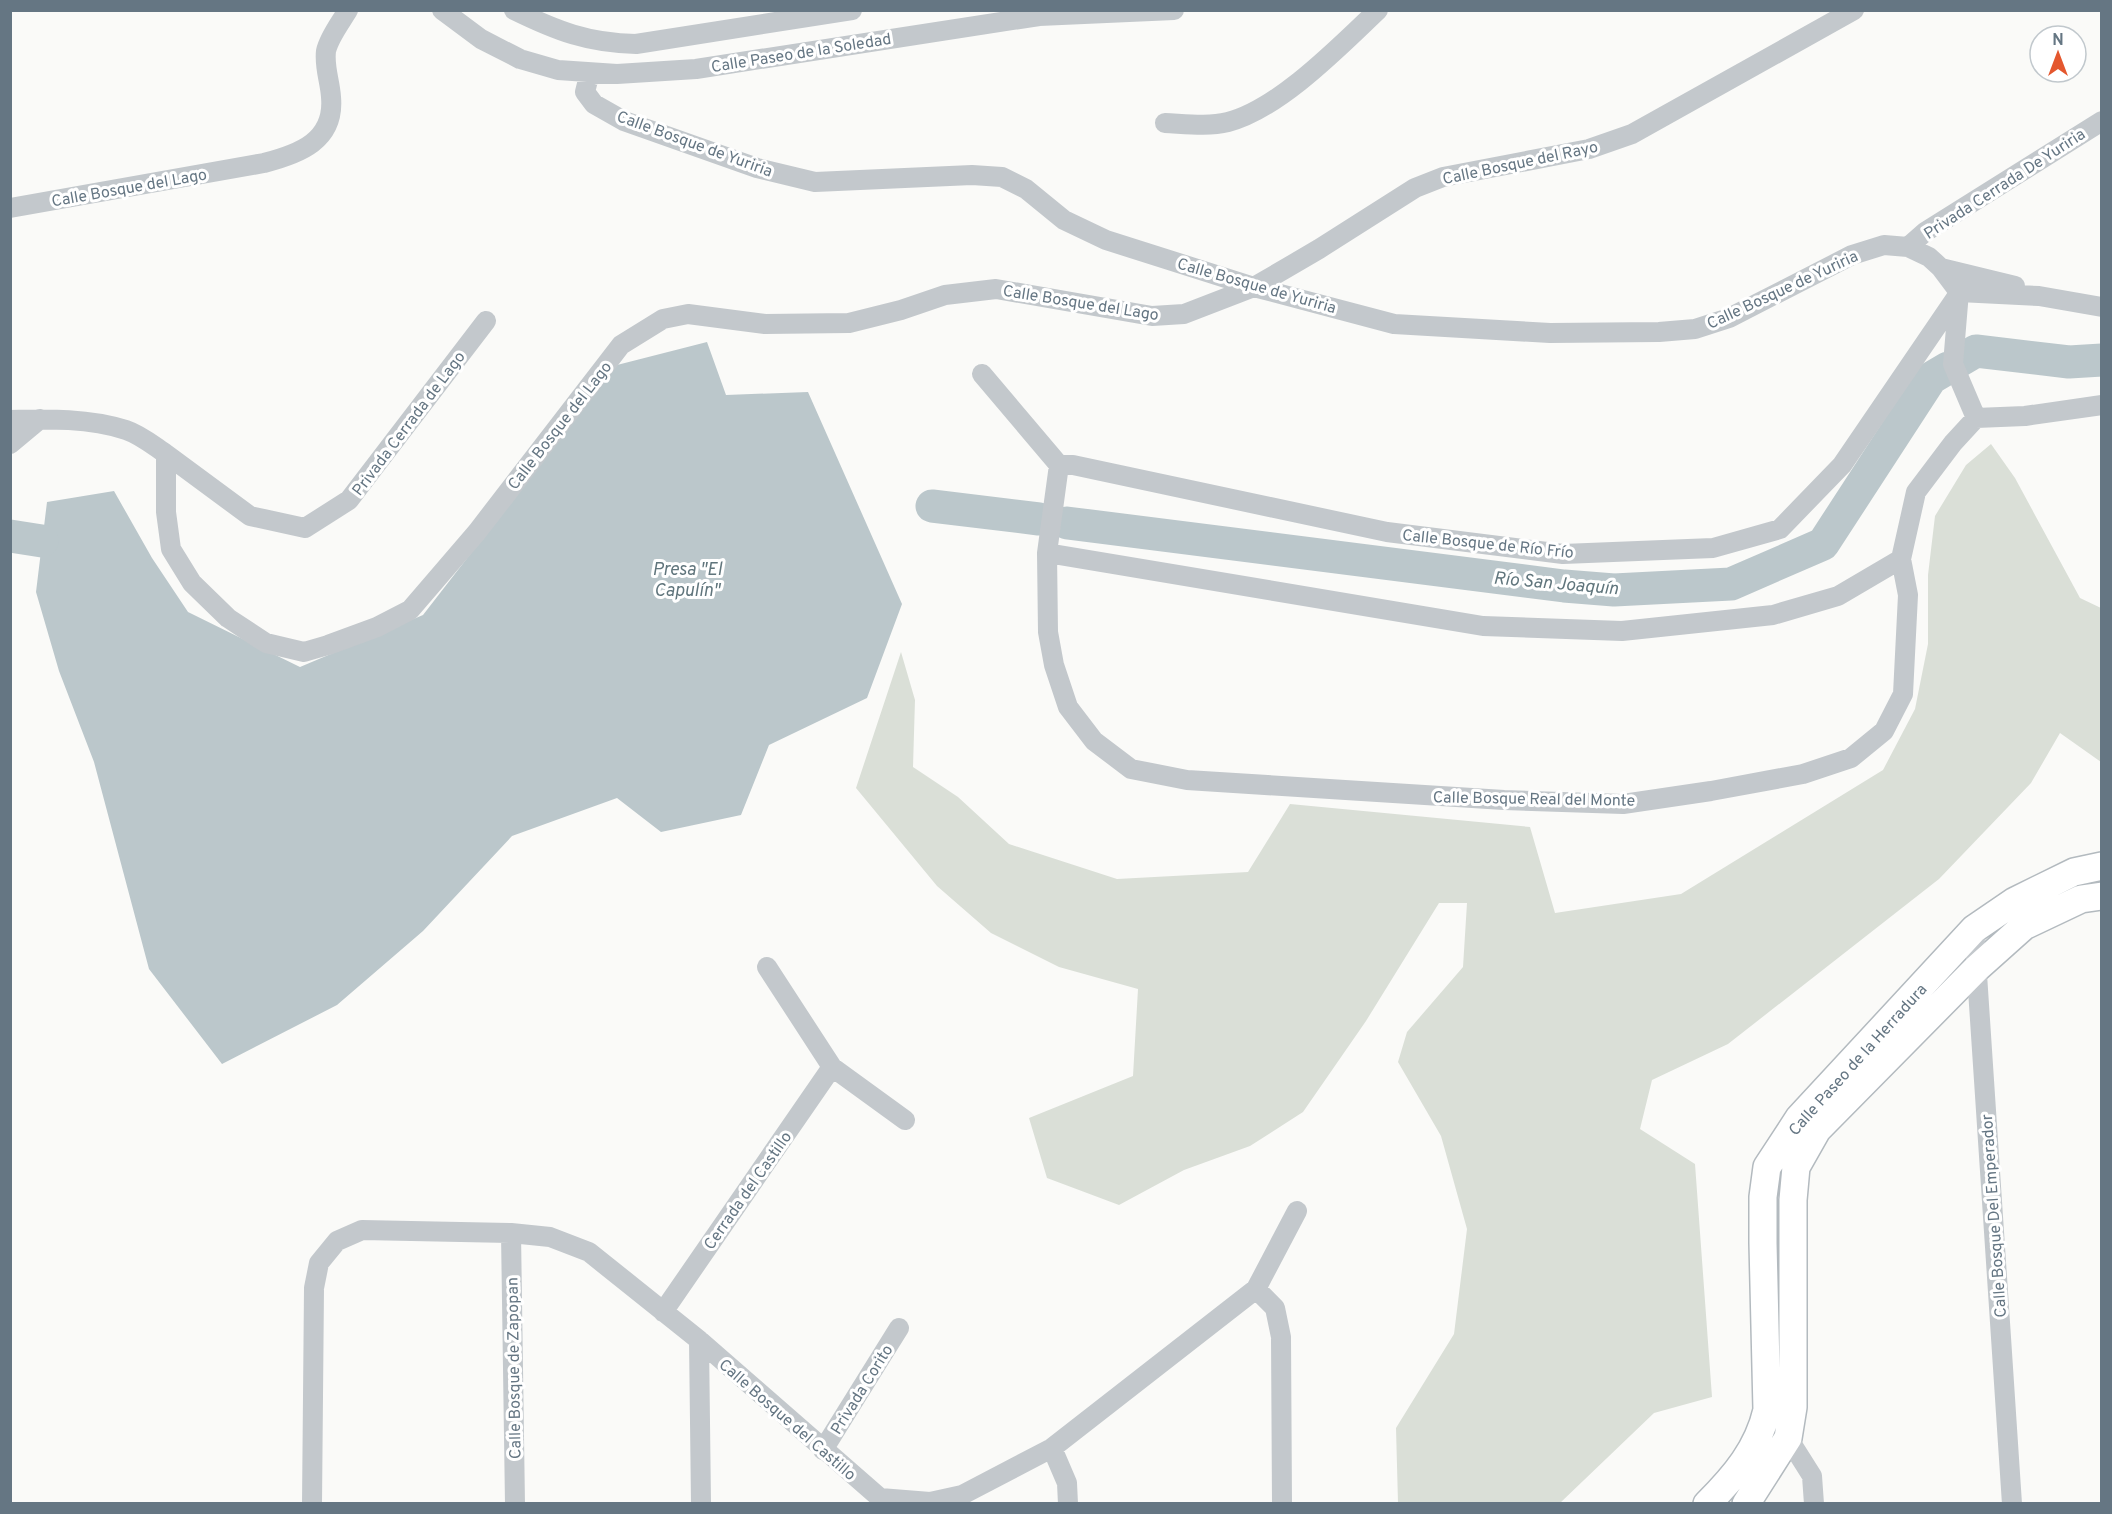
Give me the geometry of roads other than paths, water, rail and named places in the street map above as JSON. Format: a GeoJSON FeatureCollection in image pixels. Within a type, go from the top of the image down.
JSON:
{"type":"FeatureCollection","features":[{"type":"Feature","properties":{"kind":"main road","name":"Calle Paseo de la Herradura"},"geometry":{"type":"LineString","coordinates":[[1707,1503],[1734,1477],[1761,1433],[1767,1410],[1763,1197],[1767,1167],[1799,1118],[1974,929],[2025,896],[2074,872],[2102,866]]}},
{"type":"Feature","properties":{"kind":"main road","name":"Calle Paseo de la Herradura"},"geometry":{"type":"LineString","coordinates":[[1746,1503],[1788,1438],[1793,1407],[1792,1245],[1796,1167],[1817,1130],[1977,968],[2024,926],[2081,899],[2102,896]]}},
{"type":"Feature","properties":{"kind":"street","name":"Calle Bosque del Lago"},"geometry":{"type":"LineString","coordinates":[[10,208],[264,164],[297,155],[314,144],[326,126],[331,110],[326,49],[348,10]]}},
{"type":"Feature","properties":{"kind":"street","name":"Calle Paseo de la Soledad"},"geometry":{"type":"LineString","coordinates":[[442,10],[482,39],[519,59],[558,70],[600,73],[696,69],[990,16],[1174,10]]}},
{"type":"Feature","properties":{"kind":"street","name":"Calle Paseo de la Soledad"},"geometry":{"type":"LineString","coordinates":[[514,10],[557,31],[600,43],[636,44],[852,10]]}},
{"type":"Feature","properties":{"kind":"street"},"geometry":{"type":"LineString","coordinates":[[1165,123],[1203,125],[1228,122],[1262,110],[1340,47],[1378,10]]}},
{"type":"Feature","properties":{"kind":"street","name":"Calle Bosque del Rayo"},"geometry":{"type":"LineString","coordinates":[[1254,287],[1415,188],[1443,177],[1589,149],[1632,134],[1854,10]]}},
{"type":"Feature","properties":{"kind":"street","name":"Calle Bosque de Yuriria"},"geometry":{"type":"LineString","coordinates":[[600,73],[589,76],[585,84],[585,92],[594,104],[624,121],[757,168],[815,182],[972,175],[1002,177],[1026,189],[1065,220],[1106,240],[1254,287],[1394,324],[1550,333],[1659,332],[1695,329],[1729,318],[1852,255],[1884,245],[1908,247],[1929,257],[1941,268],[1959,292]]}},
{"type":"Feature","properties":{"kind":"street","name":"Privada Cerrada De Yuriria"},"geometry":{"type":"LineString","coordinates":[[1908,247],[1925,232],[2102,121]]}},
{"type":"Feature","properties":{"kind":"street"},"geometry":{"type":"LineString","coordinates":[[1941,268],[2021,287]]}},
{"type":"Feature","properties":{"kind":"street","name":"Calle Bosque del Lago"},"geometry":{"type":"LineString","coordinates":[[166,454],[166,512],[171,549],[177,562],[200,590],[248,633],[266,643],[304,651],[377,627],[410,610],[477,532],[621,345],[663,319],[688,314],[765,324],[849,323],[901,310],[945,295],[996,289],[1152,316],[1184,314],[1254,287]]}},
{"type":"Feature","properties":{"kind":"street"},"geometry":{"type":"LineString","coordinates":[[2102,307],[2040,296],[1959,292],[1953,364],[1976,418],[2025,416],[2102,405]]}},
{"type":"Feature","properties":{"kind":"street","name":"Calle Bosque de Río Frío"},"geometry":{"type":"LineString","coordinates":[[1059,465],[1073,465],[1387,532],[1551,553],[1713,548],[1780,529],[1842,465],[1959,292]]}},
{"type":"Feature","properties":{"kind":"street","name":"Privada Cerrada de Lago"},"geometry":{"type":"LineString","coordinates":[[166,454],[250,516],[305,528],[349,500],[486,321]]}},
{"type":"Feature","properties":{"kind":"street"},"geometry":{"type":"LineString","coordinates":[[982,374],[1059,465],[1047,553],[1483,626],[1622,631],[1773,615],[1838,596],[1901,559]]}},
{"type":"Feature","properties":{"kind":"street","name":"Calle Bosque Real del Monte"},"geometry":{"type":"LineString","coordinates":[[1047,553],[1048,632],[1054,665],[1068,707],[1094,741],[1131,769],[1187,780],[1504,800],[1623,804],[1711,792],[1803,774],[1851,758],[1884,731],[1904,694],[1908,595],[1901,559],[1916,492],[1953,443],[1976,418]]}},
{"type":"Feature","properties":{"kind":"street"},"geometry":{"type":"LineString","coordinates":[[10,420],[40,419],[90,423],[128,431],[166,454]]}},
{"type":"Feature","properties":{"kind":"street"},"geometry":{"type":"LineString","coordinates":[[10,444],[40,419]]}},
{"type":"Feature","properties":{"kind":"street","name":"Calle Bosque Del Emperador"},"geometry":{"type":"LineString","coordinates":[[1974,929],[2012,1503]]}},
{"type":"Feature","properties":{"kind":"street"},"geometry":{"type":"LineString","coordinates":[[767,967],[832,1067],[905,1120]]}},
{"type":"Feature","properties":{"kind":"street","name":"Cerrada del Castillo"},"geometry":{"type":"LineString","coordinates":[[663,1312],[832,1067]]}},
{"type":"Feature","properties":{"kind":"street"},"geometry":{"type":"LineString","coordinates":[[1282,1503],[1281,1337],[1275,1308],[1256,1289],[1297,1211]]}},
{"type":"Feature","properties":{"kind":"street","name":"Calle Bosque del Castillo"},"geometry":{"type":"LineString","coordinates":[[312,1503],[314,1288],[319,1263],[337,1241],[362,1230],[511,1233],[550,1237],[589,1252],[699,1340],[880,1501],[930,1502],[962,1495],[1052,1448],[1256,1289]]}},
{"type":"Feature","properties":{"kind":"street","name":"Calle Bosque de Zapopan"},"geometry":{"type":"LineString","coordinates":[[511,1233],[515,1503]]}},
{"type":"Feature","properties":{"kind":"street","name":"Privada Corito"},"geometry":{"type":"LineString","coordinates":[[823,1450],[899,1328]]}},
{"type":"Feature","properties":{"kind":"street"},"geometry":{"type":"LineString","coordinates":[[699,1340],[701,1503]]}},
{"type":"Feature","properties":{"kind":"street"},"geometry":{"type":"LineString","coordinates":[[1788,1438],[1812,1476],[1814,1503]]}},
{"type":"Feature","properties":{"kind":"street"},"geometry":{"type":"LineString","coordinates":[[1052,1448],[1067,1483],[1068,1503]]}},
{"type":"Feature","properties":{"kind":"water","name":"Presa \"El Capulín\""},"geometry":{"type":"Polygon","coordinates":[[[707,342],[726,395],[808,392],[902,604],[867,698],[769,745],[741,815],[661,832],[617,798],[512,836],[423,931],[337,1005],[222,1064],[149,969],[94,762],[59,671],[36,592],[47,502],[114,491],[152,558],[188,612],[300,667],[423,615],[617,365],[707,342]]]}},
{"type":"Feature","properties":{"kind":"waterway","name":"Río San Joaquín"},"geometry":{"type":"LineString","coordinates":[[1959,361],[1976,351],[2069,362],[2102,360]]}},
{"type":"Feature","properties":{"kind":"waterway","name":"Río San Joaquín"},"geometry":{"type":"LineString","coordinates":[[1067,523],[1564,586],[1614,590],[1731,584],[1823,544],[1931,378],[1948,368]]}},
{"type":"Feature","properties":{"kind":"waterway","name":"Río San Joaquín"},"geometry":{"type":"LineString","coordinates":[[932,506],[1039,519]]}},
{"type":"Feature","properties":{"kind":"waterway","name":"Río San Joaquín"},"geometry":{"type":"LineString","coordinates":[[10,536],[42,541]]}}]}
